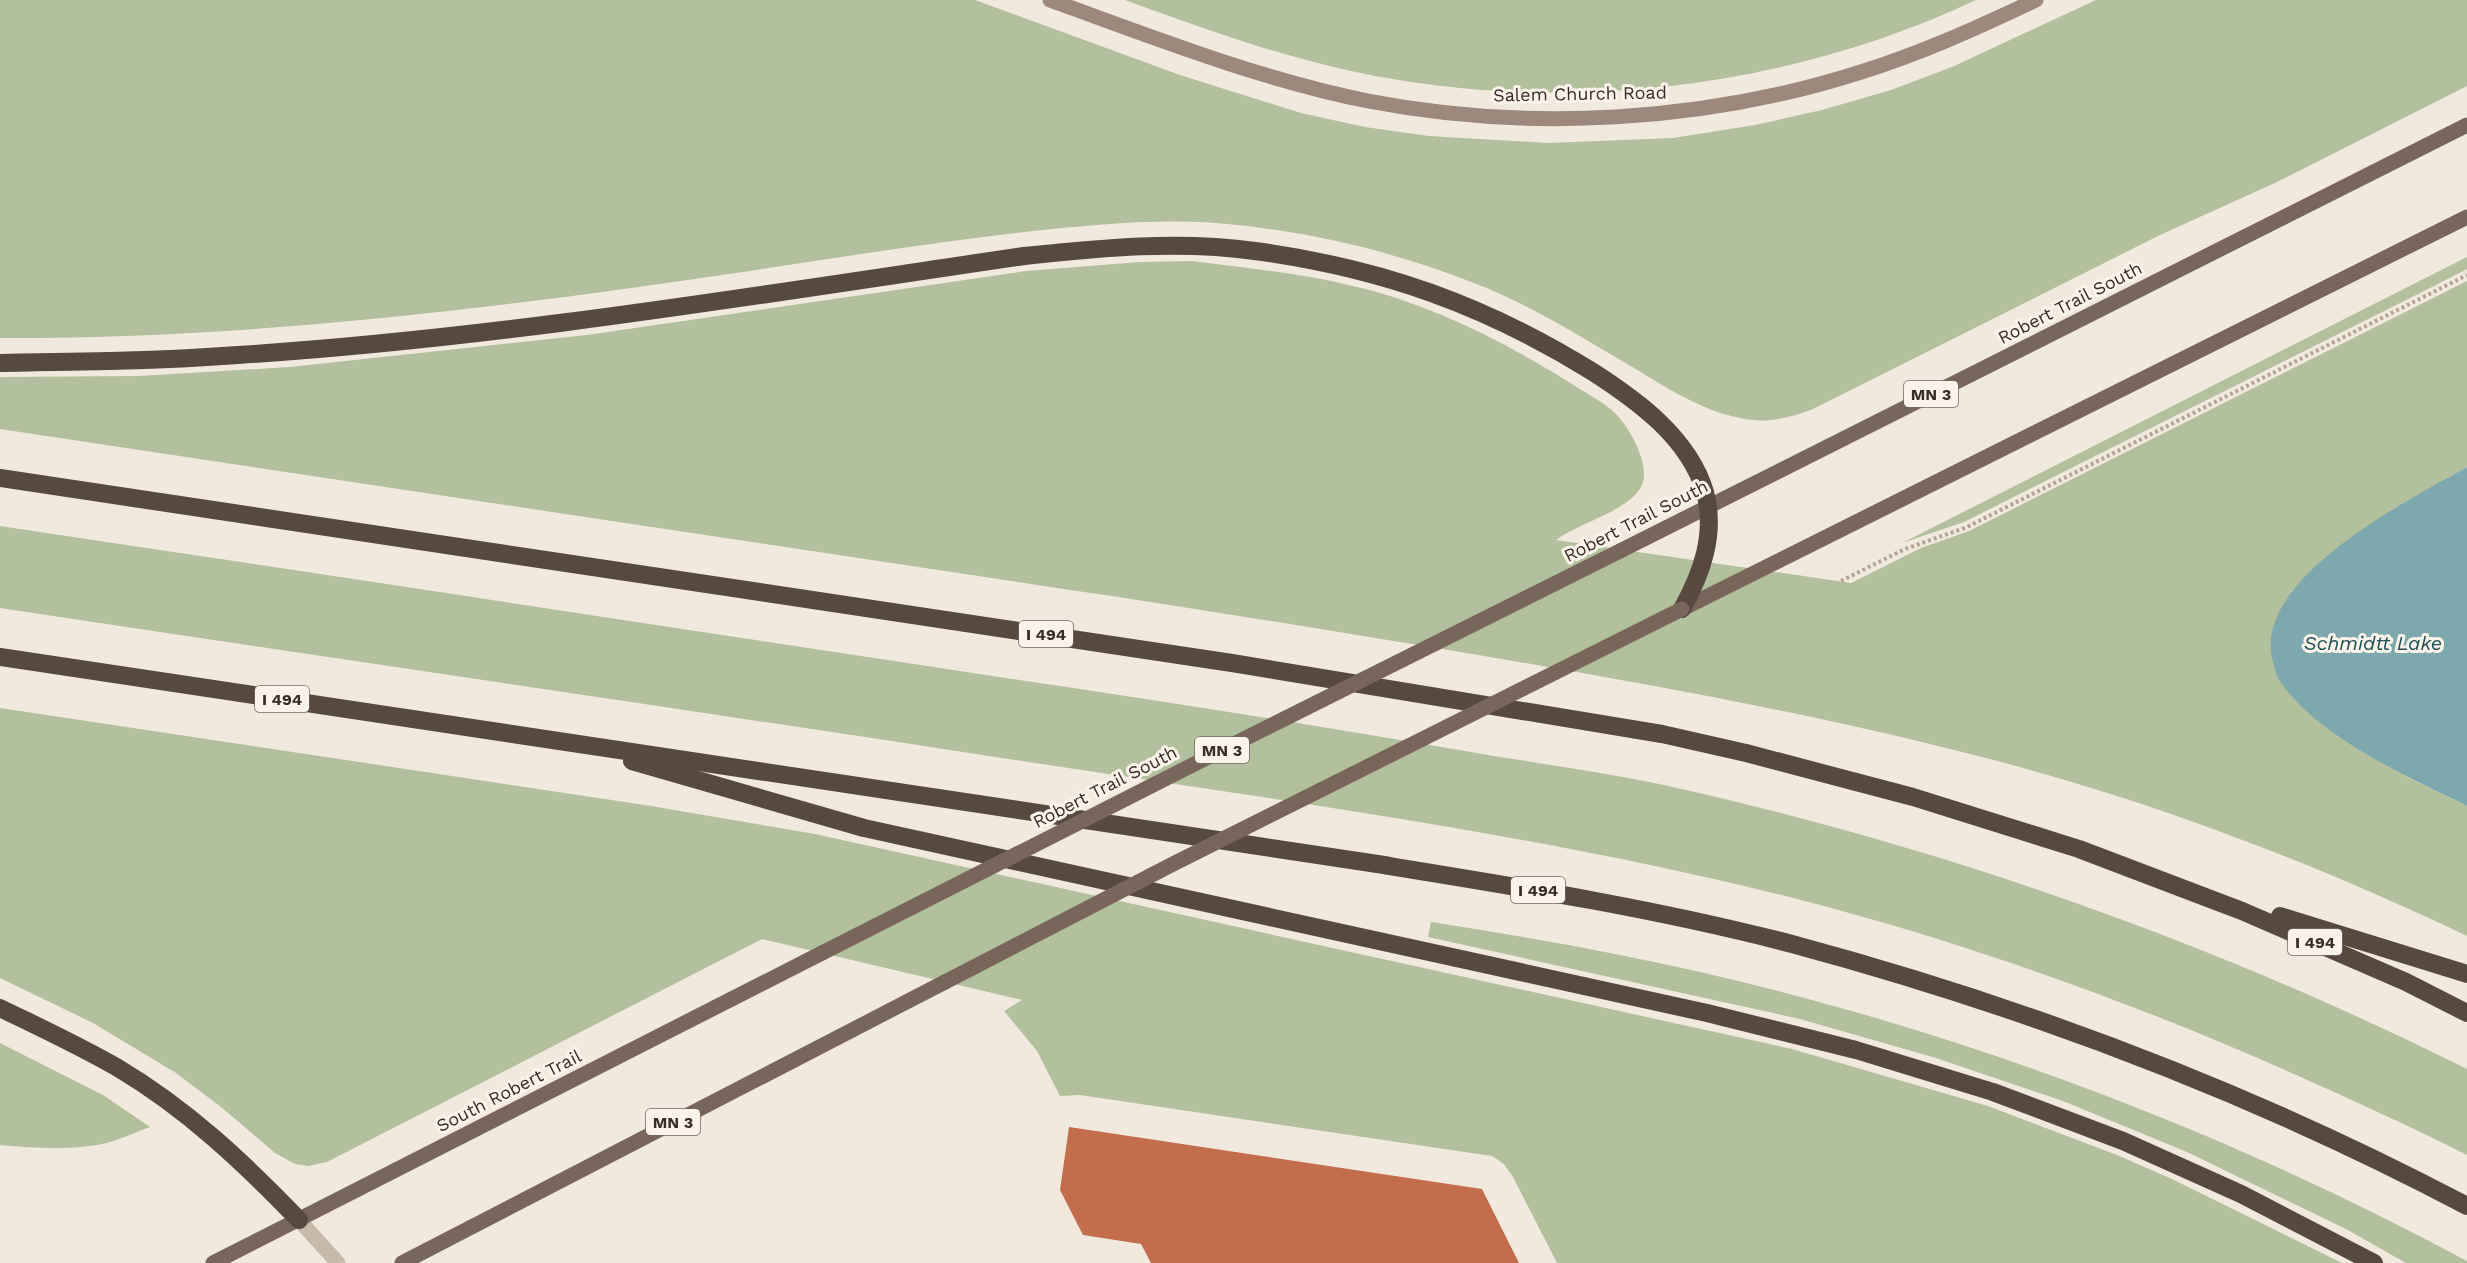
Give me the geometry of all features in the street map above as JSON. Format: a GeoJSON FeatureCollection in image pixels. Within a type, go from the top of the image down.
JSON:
{"type":"FeatureCollection","features":[{"type":"Feature","properties":{"kind":"highway"},"geometry":{"type":"LineString","coordinates":[[0,363],[226,356],[352,346],[584,320],[1024,256],[1140,246],[1212,246],[1255,251],[1373,275],[1453,300],[1515,327],[1609,382],[1658,421],[1679,444],[1695,468],[1707,506],[1709,530],[1704,561],[1698,579],[1682,609]]}},
{"type":"Feature","properties":{"kind":"highway","name":"I 494"},"geometry":{"type":"LineString","coordinates":[[0,478],[1232,663],[1662,734],[1746,753],[1913,797],[2058,842],[2160,879],[2322,945],[2467,1012]]}},
{"type":"Feature","properties":{"kind":"highway","name":"I 494"},"geometry":{"type":"LineString","coordinates":[[0,657],[1540,890],[1624,906],[1780,941],[1956,992],[2121,1050],[2281,1116],[2467,1206]]}},
{"type":"Feature","properties":{"kind":"highway"},"geometry":{"type":"LineString","coordinates":[[564,741],[864,828],[1707,1013],[1856,1050],[1993,1092],[2123,1141],[2241,1194],[2374,1263]]}},
{"type":"Feature","properties":{"kind":"highway"},"geometry":{"type":"LineString","coordinates":[[2160,879],[2467,974]]}},
{"type":"Feature","properties":{"kind":"highway"},"geometry":{"type":"LineString","coordinates":[[0,1008],[119,1068],[182,1111],[249,1167],[299,1220]]}},
{"type":"Feature","properties":{"kind":"main road","name":"Robert Trail South"},"geometry":{"type":"LineString","coordinates":[[822,953],[2467,124]]}},
{"type":"Feature","properties":{"kind":"main road","name":"MN 3"},"geometry":{"type":"LineString","coordinates":[[402,1263],[1173,864],[2467,217]]}},
{"type":"Feature","properties":{"kind":"main road","name":"South Robert Trail"},"geometry":{"type":"LineString","coordinates":[[213,1263],[822,953]]}},
{"type":"Feature","properties":{"kind":"street","name":"Salem Church Road"},"geometry":{"type":"LineString","coordinates":[[1050,0],[1189,50],[1308,87],[1370,101],[1432,110],[1548,117],[1670,112],[1793,91],[1861,72],[1913,54],[1976,29],[2037,0]]}},
{"type":"Feature","properties":{"kind":"street"},"geometry":{"type":"LineString","coordinates":[[299,1220],[338,1263]]}},
{"type":"Feature","properties":{"kind":"path"},"geometry":{"type":"LineString","coordinates":[[1841,581],[1905,549],[1967,527],[2467,275]]}},
{"type":"Feature","properties":{"kind":"green space"},"geometry":{"type":"Polygon","coordinates":[[[0,0],[975,0],[1180,75],[1301,113],[1365,127],[1429,136],[1548,143],[1673,138],[1755,125],[1822,110],[1891,90],[1952,67],[2096,0],[2467,0],[2467,86],[2277,182],[2160,235],[1813,409],[1786,417],[1750,420],[1727,415],[1700,405],[1537,312],[1496,292],[1445,272],[1328,239],[1212,223],[1136,222],[1033,231],[553,298],[369,319],[185,333],[0,338],[0,0]]]}},
{"type":"Feature","properties":{"kind":"green space"},"geometry":{"type":"Polygon","coordinates":[[[1125,0],[1976,0],[1903,31],[1827,55],[1749,74],[1670,86],[1589,92],[1509,92],[1429,85],[1351,71],[1265,48],[1125,0]]]}},
{"type":"Feature","properties":{"kind":"green space"},"geometry":{"type":"Polygon","coordinates":[[[2467,257],[2467,269],[2436,285],[1964,522],[1902,543],[2467,257]]]}},
{"type":"Feature","properties":{"kind":"green space"},"geometry":{"type":"Polygon","coordinates":[[[1192,261],[1313,278],[1353,286],[1411,303],[1494,339],[1547,368],[1607,406],[1621,419],[1636,444],[1644,469],[1642,485],[1627,502],[1556,540],[1851,583],[1921,548],[1969,531],[2467,281],[2467,467],[2374,523],[2311,572],[2291,592],[2352,745],[2409,778],[2467,806],[2467,936],[2302,863],[2131,800],[1956,750],[1775,709],[1531,664],[1221,613],[0,429],[0,377],[138,376],[290,367],[587,335],[1026,271],[1140,262],[1192,261]]]}},
{"type":"Feature","properties":{"kind":"green space"},"geometry":{"type":"Polygon","coordinates":[[[0,526],[1122,695],[1636,779],[1763,808],[1866,836],[2068,900],[2267,977],[2461,1066],[2467,1069],[2467,1155],[2403,1123],[2294,1074],[2113,999],[1927,936],[1801,900],[1611,857],[1420,822],[0,608],[0,526]]]}},
{"type":"Feature","properties":{"kind":"green space"},"geometry":{"type":"Polygon","coordinates":[[[0,708],[645,805],[815,834],[1792,1049],[1988,1106],[2117,1155],[2174,1180],[2342,1263],[1557,1263],[1513,1177],[1504,1164],[1492,1156],[1080,1095],[1060,1096],[1037,1051],[1004,1011],[1022,1000],[762,939],[327,1162],[308,1166],[295,1164],[275,1153],[221,1107],[176,1073],[93,1023],[0,978],[0,708]]]}},
{"type":"Feature","properties":{"kind":"green space"},"geometry":{"type":"Polygon","coordinates":[[[1431,922],[1564,944],[1696,971],[1896,1024],[1994,1055],[2187,1128],[2282,1169],[2375,1214],[2467,1263],[2406,1263],[2346,1229],[2187,1152],[2063,1101],[1936,1058],[1800,1019],[1428,937],[1431,922]]]}},
{"type":"Feature","properties":{"kind":"green space"},"geometry":{"type":"Polygon","coordinates":[[[0,1043],[103,1095],[150,1127],[94,1146],[54,1148],[0,1145],[0,1043]]]}},
{"type":"Feature","properties":{"kind":"water","name":"Schmidtt Lake"},"geometry":{"type":"Polygon","coordinates":[[[2467,467],[2467,806],[2391,768],[2316,720],[2296,701],[2278,678],[2273,662],[2272,631],[2285,602],[2309,573],[2339,546],[2409,500],[2467,467]]]}},
{"type":"Feature","properties":{"kind":"building"},"geometry":{"type":"Polygon","coordinates":[[[1069,1127],[1482,1189],[1519,1263],[1151,1263],[1141,1244],[1083,1235],[1060,1190],[1069,1127]]]}}]}
